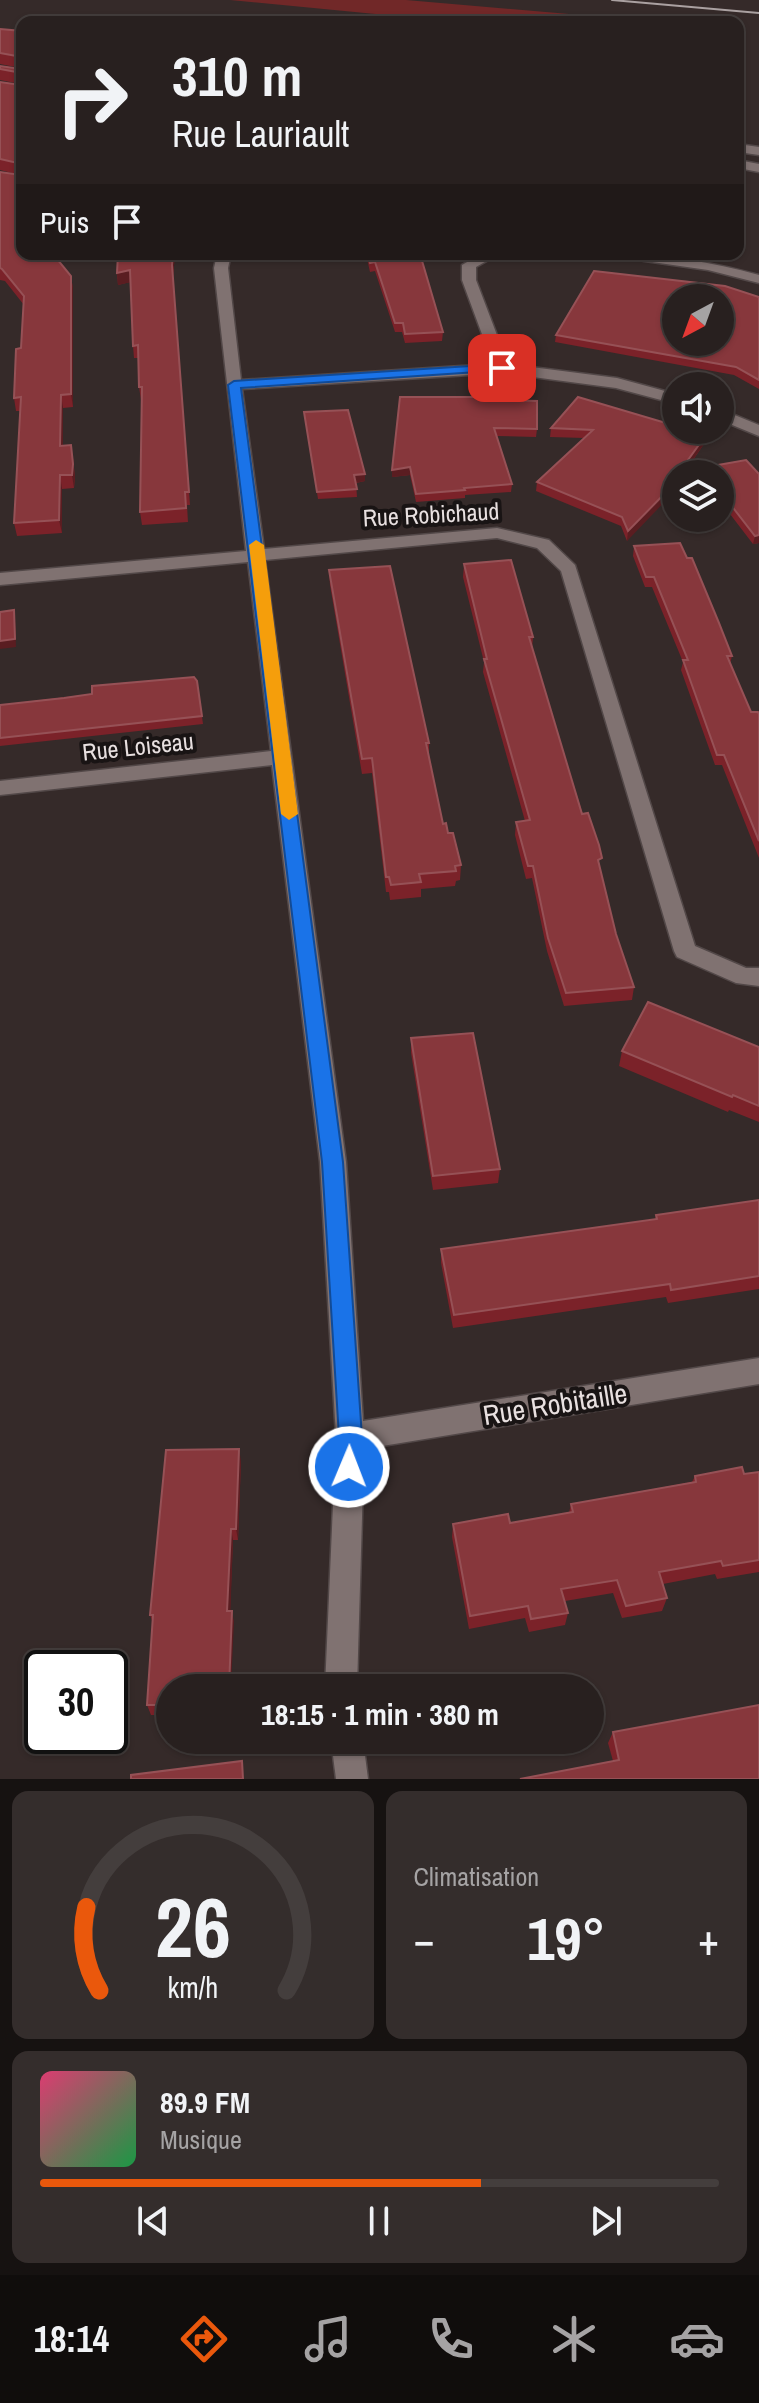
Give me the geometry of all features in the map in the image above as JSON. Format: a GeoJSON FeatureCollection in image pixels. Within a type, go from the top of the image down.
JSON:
{"type":"FeatureCollection","features":[{"type":"Feature","properties":{"kind":"street"},"geometry":{"type":"LineString","coordinates":[[223,260],[221,268],[234,385],[258,554],[333,1162],[350,1437],[342,1674]]}},
{"type":"Feature","properties":{"kind":"street"},"geometry":{"type":"LineString","coordinates":[[479,260],[469,265],[469,280],[502,368]]}},
{"type":"Feature","properties":{"kind":"street"},"geometry":{"type":"LineString","coordinates":[[666,260],[709,266],[759,279]]}},
{"type":"Feature","properties":{"kind":"street"},"geometry":{"type":"LineString","coordinates":[[234,385],[502,368],[617,383],[662,395]]}},
{"type":"Feature","properties":{"kind":"street"},"geometry":{"type":"LineString","coordinates":[[734,420],[759,431]]}},
{"type":"Feature","properties":{"kind":"street","name":"Rue Robichaud"},"geometry":{"type":"LineString","coordinates":[[0,579],[497,533],[543,544],[569,569],[685,951],[744,977],[759,977]]}},
{"type":"Feature","properties":{"kind":"street","name":"Rue Loiseau"},"geometry":{"type":"LineString","coordinates":[[0,788],[282,757]]}},
{"type":"Feature","properties":{"kind":"street","name":"Rue Robitaille"},"geometry":{"type":"LineString","coordinates":[[350,1437],[759,1371]]}},
{"type":"Feature","properties":{"kind":"street"},"geometry":{"type":"LineString","coordinates":[[349,1754],[352,1779]]}},
{"type":"Feature","properties":{"kind":"shaded area"},"geometry":{"type":"Polygon","coordinates":[[[230,0],[406,0],[592,16],[396,16],[230,0]]]}},
{"type":"Feature","properties":{"kind":"building"},"geometry":{"type":"Polygon","coordinates":[[[0,29],[16,30],[16,56],[0,53],[0,29]]]}},
{"type":"Feature","properties":{"kind":"building"},"geometry":{"type":"Polygon","coordinates":[[[0,66],[16,68],[16,72],[0,69],[0,66]]]}},
{"type":"Feature","properties":{"kind":"building"},"geometry":{"type":"Polygon","coordinates":[[[0,82],[16,84],[16,163],[0,159],[0,82]]]}},
{"type":"Feature","properties":{"kind":"building"},"geometry":{"type":"Polygon","coordinates":[[[0,172],[16,174],[16,260],[58,260],[71,276],[71,394],[61,395],[60,446],[71,445],[73,464],[72,475],[60,475],[59,520],[14,523],[21,397],[14,398],[16,349],[21,348],[24,296],[0,268],[0,172]]]}},
{"type":"Feature","properties":{"kind":"building"},"geometry":{"type":"Polygon","coordinates":[[[118,260],[172,260],[189,492],[185,492],[186,508],[140,512],[142,387],[139,387],[138,345],[133,346],[130,270],[117,273],[118,260]]]}},
{"type":"Feature","properties":{"kind":"building"},"geometry":{"type":"Polygon","coordinates":[[[369,260],[422,260],[443,332],[405,334],[403,323],[395,323],[375,262],[370,263],[369,260]]]}},
{"type":"Feature","properties":{"kind":"building"},"geometry":{"type":"Polygon","coordinates":[[[594,271],[708,284],[662,284],[662,354],[556,335],[594,271]]]}},
{"type":"Feature","properties":{"kind":"building"},"geometry":{"type":"Polygon","coordinates":[[[734,289],[759,297],[759,380],[736,367],[674,356],[734,356],[734,289]]]}},
{"type":"Feature","properties":{"kind":"building"},"geometry":{"type":"Polygon","coordinates":[[[400,397],[491,397],[491,400],[537,401],[537,429],[494,428],[512,484],[416,494],[410,467],[392,470],[400,397]]]}},
{"type":"Feature","properties":{"kind":"building"},"geometry":{"type":"Polygon","coordinates":[[[578,397],[662,422],[662,444],[700,444],[688,460],[662,460],[662,496],[628,531],[622,517],[537,482],[593,430],[551,428],[578,397]]]}},
{"type":"Feature","properties":{"kind":"building"},"geometry":{"type":"Polygon","coordinates":[[[348,410],[365,474],[354,475],[357,489],[317,492],[304,412],[348,410]]]}},
{"type":"Feature","properties":{"kind":"building"},"geometry":{"type":"Polygon","coordinates":[[[746,460],[759,474],[759,535],[755,536],[734,509],[734,462],[746,460]]]}},
{"type":"Feature","properties":{"kind":"building"},"geometry":{"type":"Polygon","coordinates":[[[680,543],[687,558],[692,558],[751,712],[759,714],[759,841],[724,755],[717,755],[683,660],[688,660],[654,577],[646,577],[634,546],[680,543]]]}},
{"type":"Feature","properties":{"kind":"building"},"geometry":{"type":"Polygon","coordinates":[[[511,560],[533,637],[529,637],[582,814],[588,813],[599,845],[602,858],[598,860],[616,934],[634,987],[566,993],[548,938],[533,866],[528,866],[516,822],[530,820],[484,659],[487,659],[464,564],[511,560]]]}},
{"type":"Feature","properties":{"kind":"building"},"geometry":{"type":"Polygon","coordinates":[[[390,566],[429,743],[426,743],[443,824],[446,823],[448,833],[453,833],[461,865],[455,866],[456,871],[419,874],[421,882],[391,885],[389,877],[386,877],[372,758],[362,759],[329,570],[390,566]]]}},
{"type":"Feature","properties":{"kind":"building"},"geometry":{"type":"Polygon","coordinates":[[[14,610],[15,639],[0,641],[0,612],[14,610]]]}},
{"type":"Feature","properties":{"kind":"building"},"geometry":{"type":"Polygon","coordinates":[[[194,677],[202,716],[0,738],[0,705],[92,694],[92,686],[194,677]]]}},
{"type":"Feature","properties":{"kind":"building"},"geometry":{"type":"Polygon","coordinates":[[[648,1002],[759,1047],[759,1106],[622,1051],[648,1002]]]}},
{"type":"Feature","properties":{"kind":"building"},"geometry":{"type":"Polygon","coordinates":[[[473,1033],[500,1169],[433,1176],[411,1038],[473,1033]]]}},
{"type":"Feature","properties":{"kind":"building"},"geometry":{"type":"Polygon","coordinates":[[[759,1200],[759,1276],[671,1290],[670,1284],[454,1315],[441,1249],[657,1219],[656,1215],[759,1200]]]}},
{"type":"Feature","properties":{"kind":"building"},"geometry":{"type":"Polygon","coordinates":[[[239,1449],[236,1529],[231,1529],[227,1611],[232,1611],[230,1674],[156,1674],[156,1705],[147,1705],[153,1615],[150,1615],[166,1450],[239,1449]]]}},
{"type":"Feature","properties":{"kind":"building"},"geometry":{"type":"Polygon","coordinates":[[[742,1467],[744,1474],[759,1472],[759,1560],[723,1566],[721,1561],[659,1572],[667,1598],[626,1606],[617,1580],[561,1589],[568,1613],[531,1619],[528,1606],[470,1616],[453,1524],[508,1514],[510,1523],[573,1512],[571,1504],[696,1482],[695,1476],[742,1467]]]}},
{"type":"Feature","properties":{"kind":"building"},"geometry":{"type":"Polygon","coordinates":[[[759,1705],[759,1779],[520,1779],[619,1760],[613,1732],[759,1705]]]}},
{"type":"Feature","properties":{"kind":"building"},"geometry":{"type":"Polygon","coordinates":[[[242,1761],[243,1779],[131,1779],[131,1775],[242,1761]]]}},
{"type":"Feature","properties":{"kind":"tram line"},"geometry":{"type":"LineString","coordinates":[[612,0],[759,13]]}},
{"type":"Feature","properties":{"kind":"slow traffic"},"geometry":{"type":"LineString","coordinates":[[256,545],[289,814]]}},
{"type":"Feature","properties":{"kind":"route"},"geometry":{"type":"LineString","coordinates":[[349,1467],[350,1437],[333,1162],[258,554],[234,385],[502,368]]}}]}
